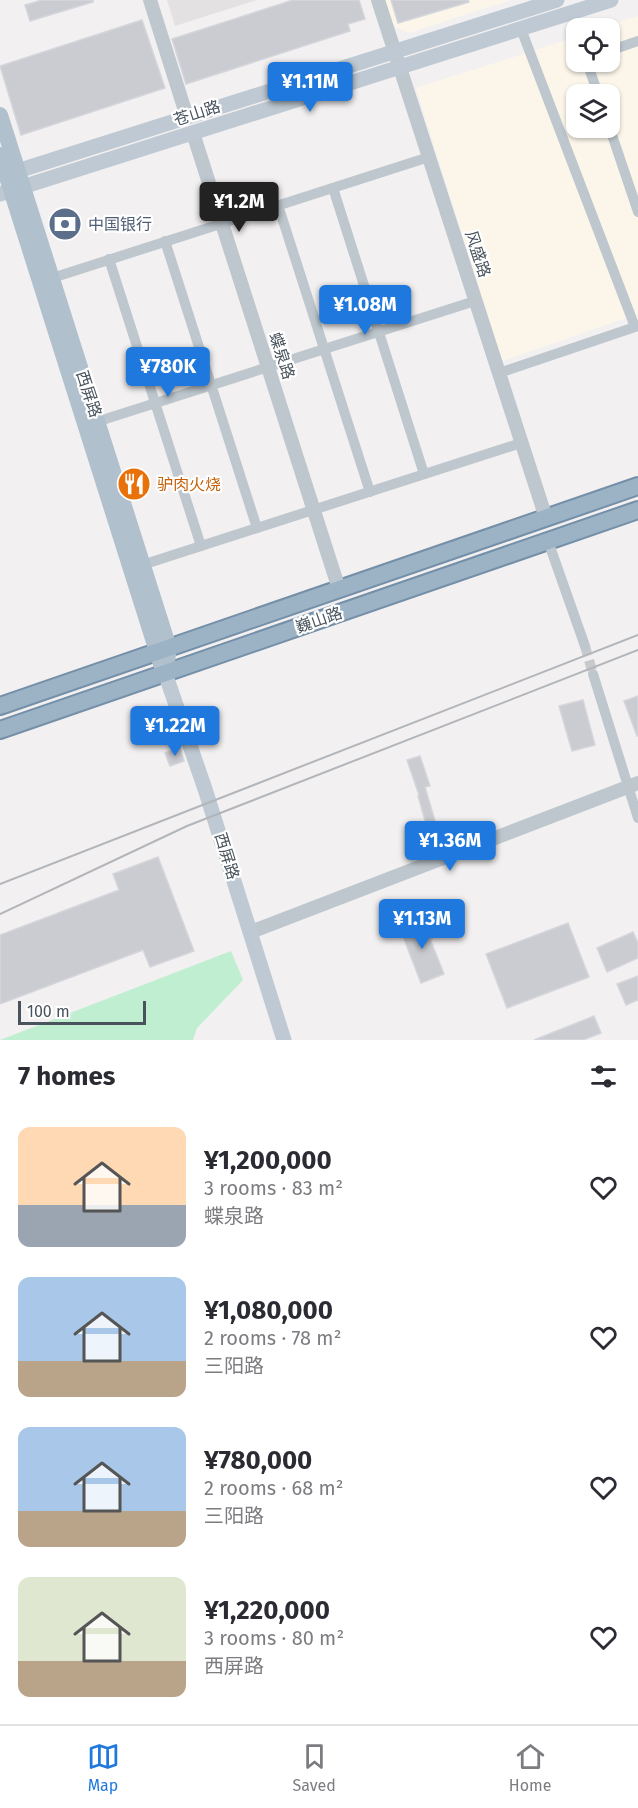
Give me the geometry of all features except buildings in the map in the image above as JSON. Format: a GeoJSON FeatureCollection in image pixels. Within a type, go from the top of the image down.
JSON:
{"type":"FeatureCollection","features":[{"type":"Feature","properties":{"kind":"highway","name":"巍山路"},"geometry":{"type":"LineString","coordinates":[[0,706],[638,486]]}},
{"type":"Feature","properties":{"kind":"highway","name":"巍山路"},"geometry":{"type":"LineString","coordinates":[[0,730],[638,510]]}},
{"type":"Feature","properties":{"kind":"highway"},"geometry":{"type":"LineString","coordinates":[[546,518],[548,541]]}},
{"type":"Feature","properties":{"kind":"main road","name":"苍山路"},"geometry":{"type":"LineString","coordinates":[[10,182],[187,117],[557,0]]}},
{"type":"Feature","properties":{"kind":"main road","name":"苍山路"},"geometry":{"type":"LineString","coordinates":[[10,182],[193,133],[611,0]]}},
{"type":"Feature","properties":{"kind":"main road","name":"西屏路"},"geometry":{"type":"LineString","coordinates":[[0,115],[10,182]]}},
{"type":"Feature","properties":{"kind":"main road","name":"西屏路"},"geometry":{"type":"LineString","coordinates":[[0,155],[46,280],[163,650],[165,674],[206,789],[284,1040]]}},
{"type":"Feature","properties":{"kind":"street"},"geometry":{"type":"LineString","coordinates":[[150,0],[187,117]]}},
{"type":"Feature","properties":{"kind":"street","name":"风盛路"},"geometry":{"type":"LineString","coordinates":[[378,0],[546,518]]}},
{"type":"Feature","properties":{"kind":"street"},"geometry":{"type":"LineString","coordinates":[[499,373],[636,328],[520,29]]}},
{"type":"Feature","properties":{"kind":"street"},"geometry":{"type":"LineString","coordinates":[[620,47],[638,41]]}},
{"type":"Feature","properties":{"kind":"street","name":"蝶泉路"},"geometry":{"type":"LineString","coordinates":[[193,133],[339,589]]}},
{"type":"Feature","properties":{"kind":"street"},"geometry":{"type":"LineString","coordinates":[[613,138],[638,212]]}},
{"type":"Feature","properties":{"kind":"street"},"geometry":{"type":"LineString","coordinates":[[46,280],[429,157]]}},
{"type":"Feature","properties":{"kind":"street"},"geometry":{"type":"LineString","coordinates":[[333,188],[424,474]]}},
{"type":"Feature","properties":{"kind":"street"},"geometry":{"type":"LineString","coordinates":[[278,205],[370,492]]}},
{"type":"Feature","properties":{"kind":"street"},"geometry":{"type":"LineString","coordinates":[[165,241],[257,528]]}},
{"type":"Feature","properties":{"kind":"street"},"geometry":{"type":"LineString","coordinates":[[109,259],[201,546]]}},
{"type":"Feature","properties":{"kind":"street"},"geometry":{"type":"LineString","coordinates":[[91,424],[476,301]]}},
{"type":"Feature","properties":{"kind":"street"},"geometry":{"type":"LineString","coordinates":[[136,566],[521,443]]}},
{"type":"Feature","properties":{"kind":"street"},"geometry":{"type":"LineString","coordinates":[[548,541],[585,646]]}},
{"type":"Feature","properties":{"kind":"street"},"geometry":{"type":"LineString","coordinates":[[593,674],[633,785],[638,818]]}},
{"type":"Feature","properties":{"kind":"street"},"geometry":{"type":"LineString","coordinates":[[251,932],[633,785]]}},
{"type":"Feature","properties":{"kind":"shaded area"},"geometry":{"type":"Polygon","coordinates":[[[167,0],[257,0],[175,26],[167,0]]]}},
{"type":"Feature","properties":{"kind":"shaded area"},"geometry":{"type":"Polygon","coordinates":[[[385,0],[511,0],[409,33],[393,26],[385,0]]]}},
{"type":"Feature","properties":{"kind":"shaded area"},"geometry":{"type":"Polygon","coordinates":[[[638,16],[638,321],[629,317],[502,361],[416,88],[566,40],[566,72],[620,72],[620,22],[638,16]]]}},
{"type":"Feature","properties":{"kind":"green space"},"geometry":{"type":"Polygon","coordinates":[[[231,951],[243,980],[197,1028],[193,1040],[0,1040],[231,951]]]}},
{"type":"Feature","properties":{"kind":"tunnel"},"geometry":{"type":"LineString","coordinates":[[585,646],[593,674]]}},
{"type":"Feature","properties":{"kind":"railway"},"geometry":{"type":"LineString","coordinates":[[0,884],[638,635]]}},
{"type":"Feature","properties":{"kind":"railway"},"geometry":{"type":"LineString","coordinates":[[0,914],[187,826],[638,650]]}},
{"type":"Feature","properties":{"kind":"place","name":"中国银行"},"geometry":{"type":"Point","coordinates":[65,224]}},
{"type":"Feature","properties":{"kind":"place","name":"驴肉火烧"},"geometry":{"type":"Point","coordinates":[134,484]}}]}
